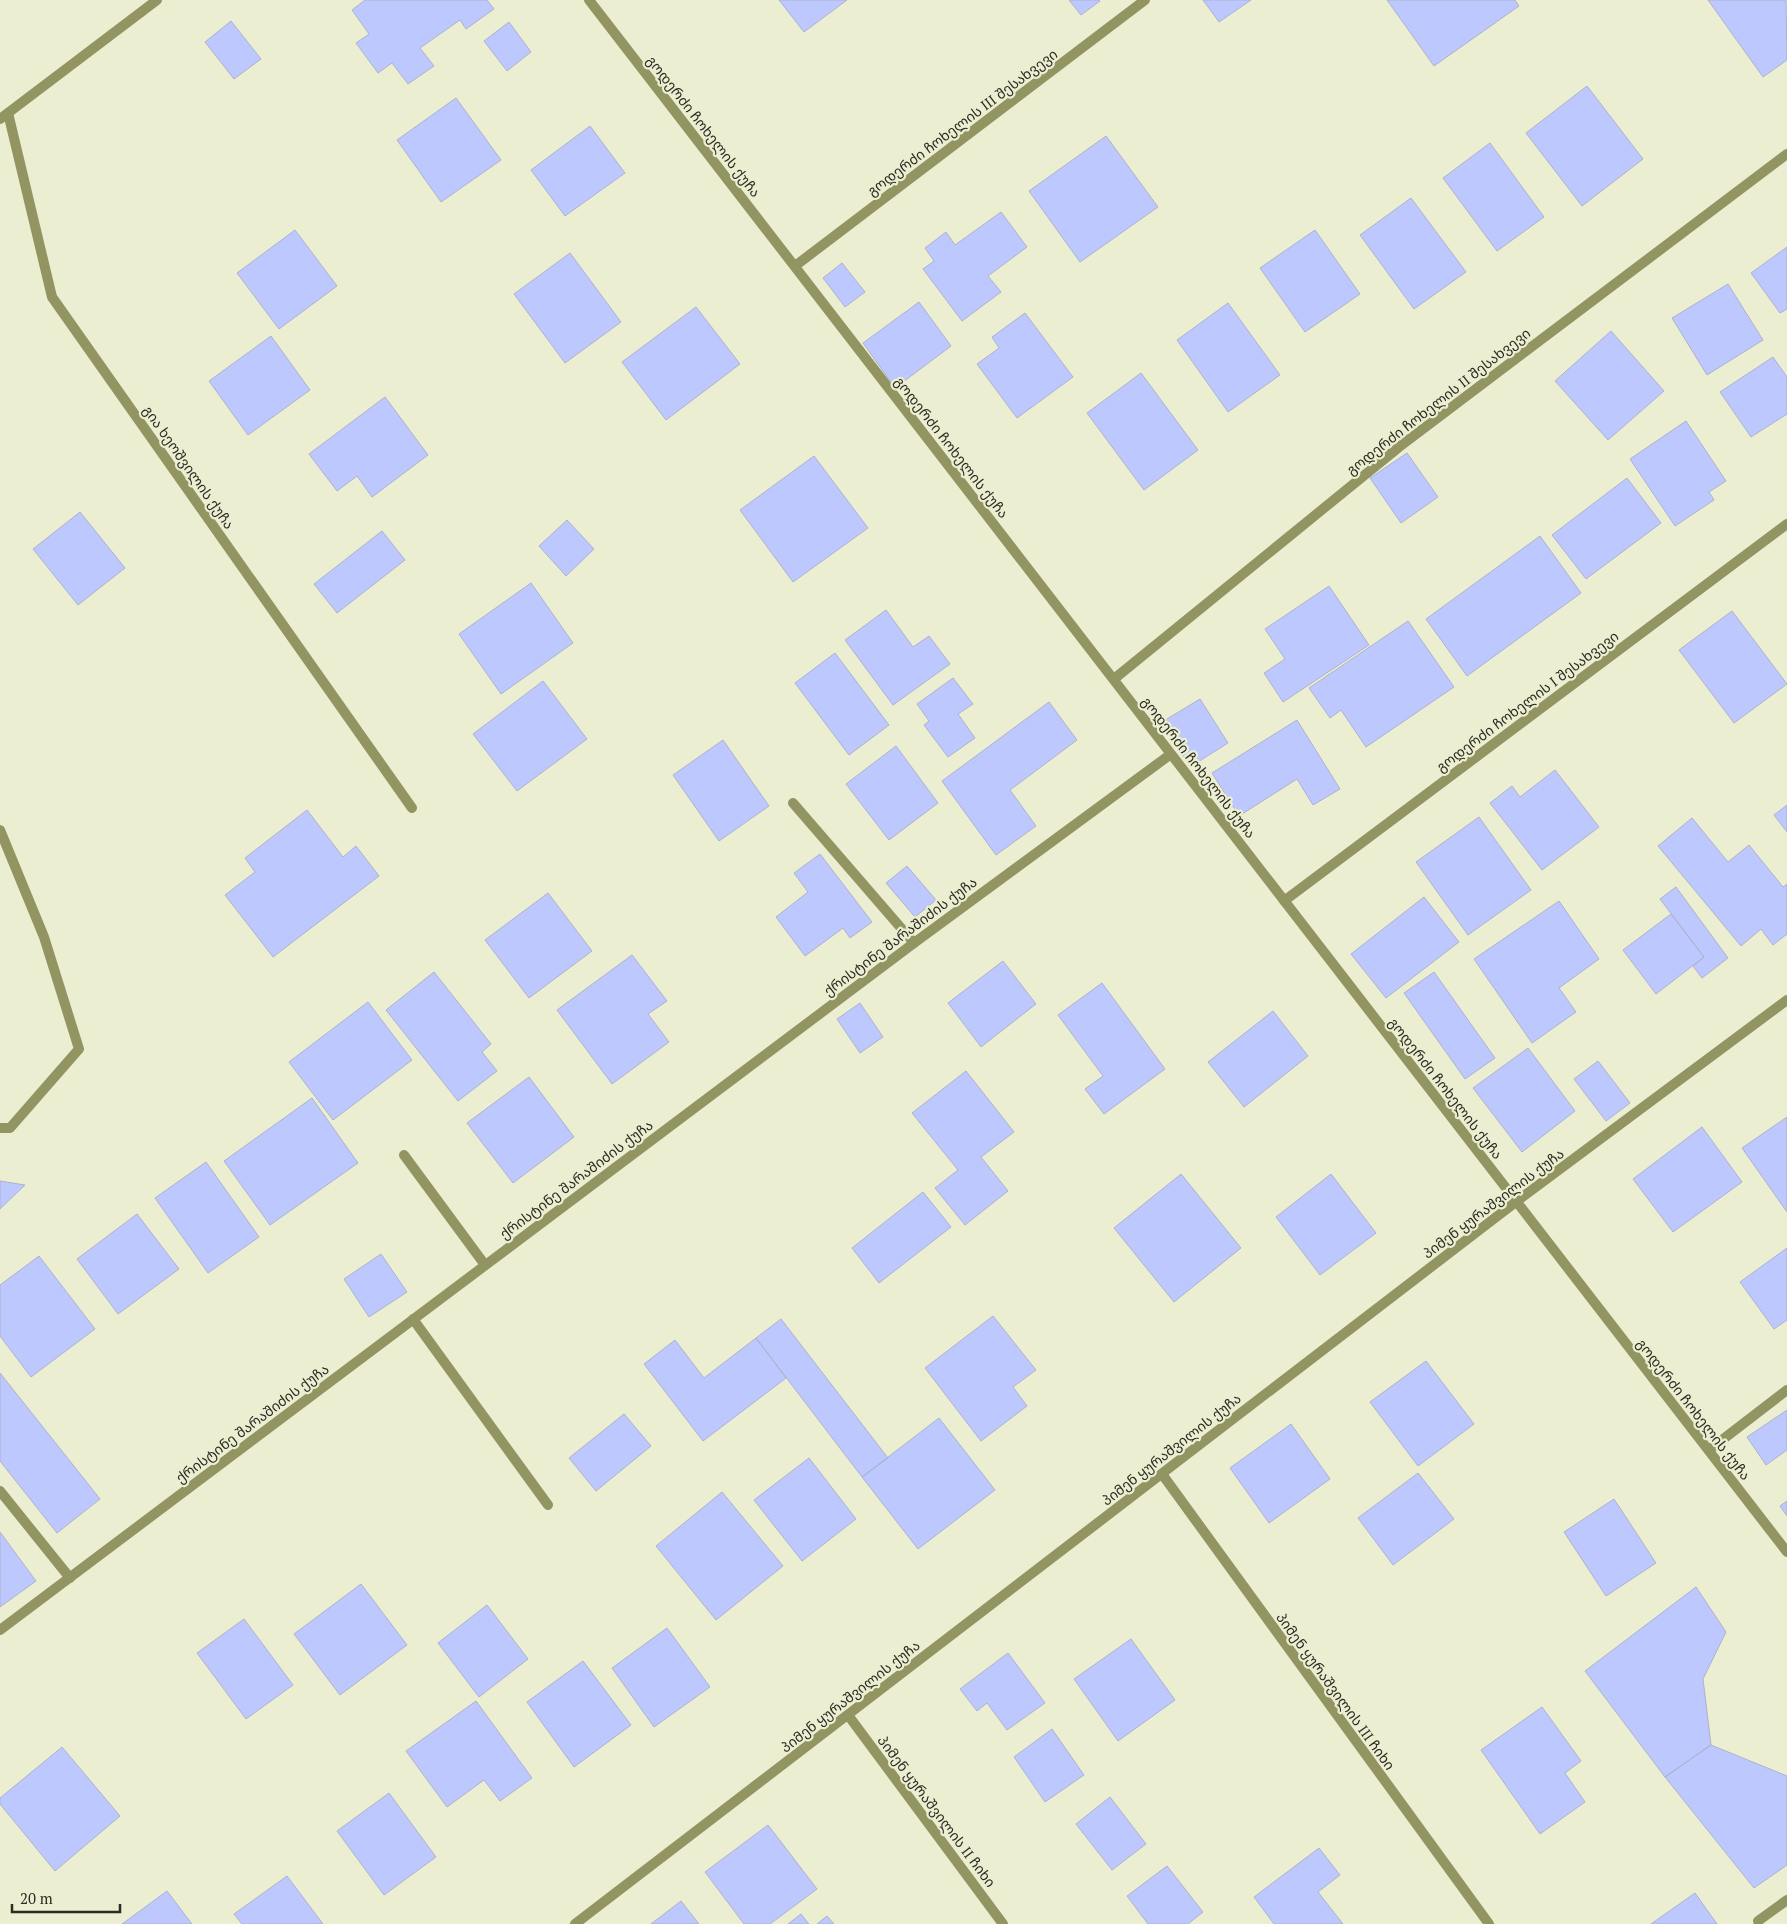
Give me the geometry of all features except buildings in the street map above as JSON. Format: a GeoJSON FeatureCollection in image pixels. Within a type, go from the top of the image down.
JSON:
{"type":"FeatureCollection","features":[{"type":"Feature","properties":{"kind":"street"},"geometry":{"type":"LineString","coordinates":[[4,116],[157,0]]}},
{"type":"Feature","properties":{"kind":"street","name":"გოდერძი ჩოხელის ქუჩა"},"geometry":{"type":"LineString","coordinates":[[589,0],[1787,1552]]}},
{"type":"Feature","properties":{"kind":"street","name":"გოდერძი ჩოხელის III შესახვევი"},"geometry":{"type":"LineString","coordinates":[[795,266],[1145,0]]}},
{"type":"Feature","properties":{"kind":"street","name":"გია ხეოშვილის ქუჩა"},"geometry":{"type":"LineString","coordinates":[[4,116],[52,297],[412,808]]}},
{"type":"Feature","properties":{"kind":"street","name":"გოდერძი ჩოხელის II შესახვევი"},"geometry":{"type":"LineString","coordinates":[[1114,679],[1399,446],[1787,154]]}},
{"type":"Feature","properties":{"kind":"street","name":"გოდერძი ჩოხელის I შესახვევი"},"geometry":{"type":"LineString","coordinates":[[1284,901],[1787,524]]}},
{"type":"Feature","properties":{"kind":"street","name":"ქრისტინე შარაშიძის ქუჩა"},"geometry":{"type":"LineString","coordinates":[[0,1630],[914,943],[1171,754]]}},
{"type":"Feature","properties":{"kind":"street"},"geometry":{"type":"LineString","coordinates":[[793,804],[914,943]]}},
{"type":"Feature","properties":{"kind":"street"},"geometry":{"type":"LineString","coordinates":[[0,830],[44,938],[78,1049],[10,1128],[0,1128]]}},
{"type":"Feature","properties":{"kind":"street","name":"პიმენ ყურაშვილის ქუჩა"},"geometry":{"type":"LineString","coordinates":[[575,1924],[1517,1201],[1787,1000]]}},
{"type":"Feature","properties":{"kind":"street"},"geometry":{"type":"LineString","coordinates":[[404,1155],[485,1265]]}},
{"type":"Feature","properties":{"kind":"street"},"geometry":{"type":"LineString","coordinates":[[413,1319],[548,1505]]}},
{"type":"Feature","properties":{"kind":"street"},"geometry":{"type":"LineString","coordinates":[[1709,1450],[1787,1390]]}},
{"type":"Feature","properties":{"kind":"street","name":"პიმენ ყურაშვილის III ჩიხი"},"geometry":{"type":"LineString","coordinates":[[1162,1474],[1489,1924]]}},
{"type":"Feature","properties":{"kind":"street"},"geometry":{"type":"LineString","coordinates":[[0,1491],[70,1578]]}},
{"type":"Feature","properties":{"kind":"street","name":"პიმენ ყურაშვილის II ჩიხი"},"geometry":{"type":"LineString","coordinates":[[848,1715],[1003,1924]]}},
{"type":"Feature","properties":{"kind":"street"},"geometry":{"type":"LineString","coordinates":[[1758,1921],[1787,1900]]}}]}
